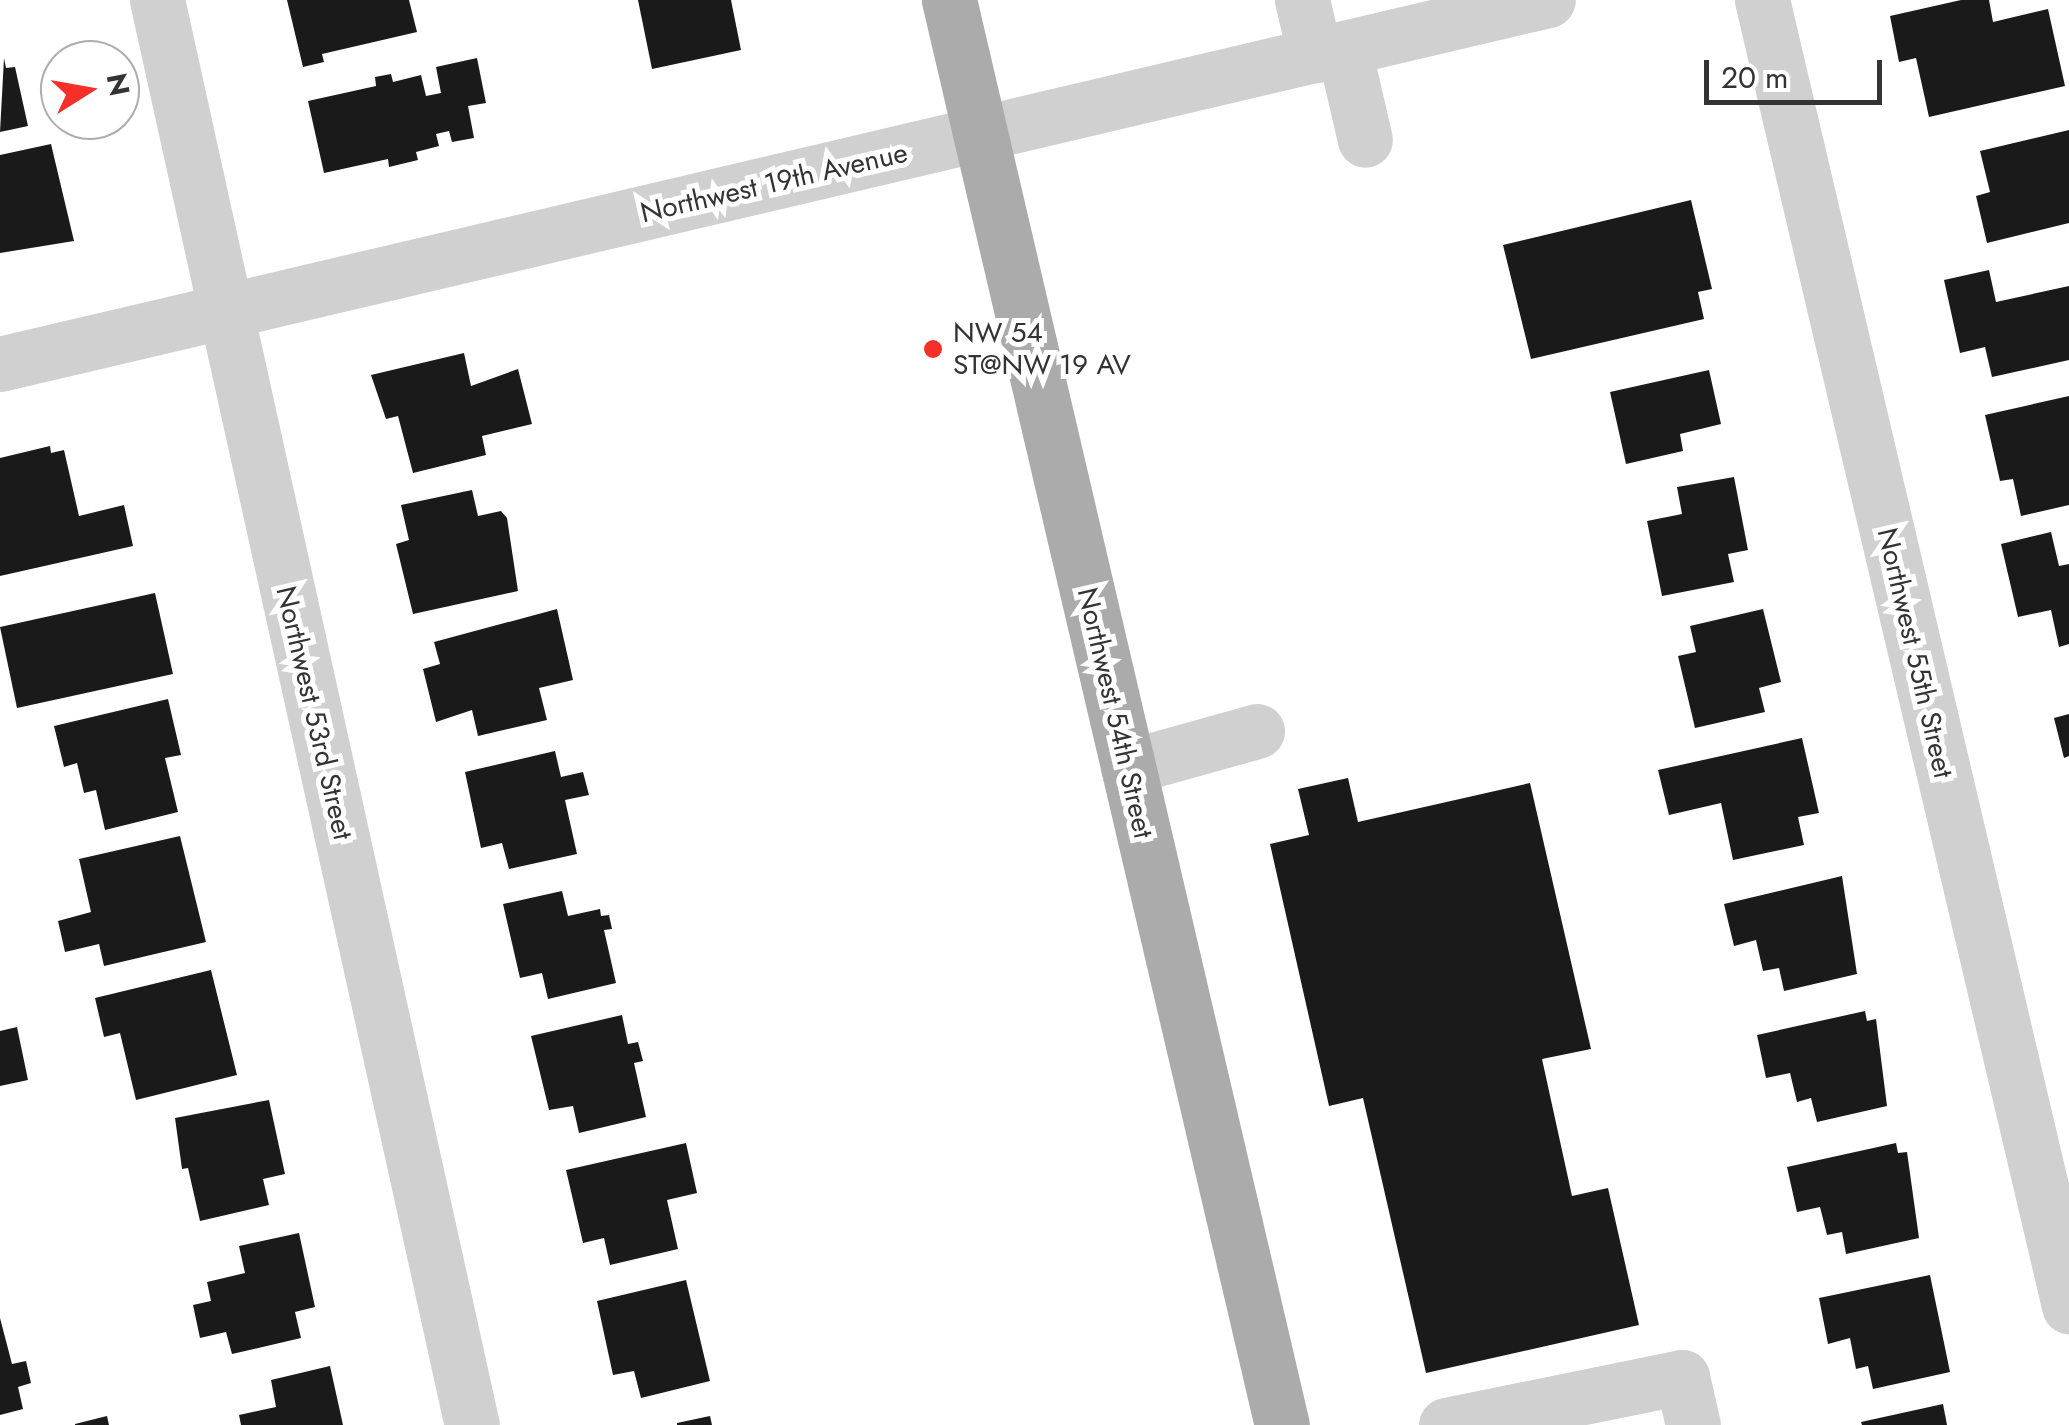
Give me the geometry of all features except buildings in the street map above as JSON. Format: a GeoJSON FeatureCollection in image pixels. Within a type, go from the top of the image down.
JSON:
{"type":"FeatureCollection","features":[{"type":"Feature","properties":{"kind":"main road","name":"Northwest 54th Street"},"geometry":{"type":"LineString","coordinates":[[949,0],[1282,1425]]}},
{"type":"Feature","properties":{"kind":"street","name":"Northwest 53rd Street"},"geometry":{"type":"LineString","coordinates":[[156,0],[472,1425]]}},
{"type":"Feature","properties":{"kind":"street"},"geometry":{"type":"LineString","coordinates":[[1302,0],[1330,52],[1365,140]]}},
{"type":"Feature","properties":{"kind":"street","name":"Northwest 19th Avenue"},"geometry":{"type":"LineString","coordinates":[[0,364],[1548,0]]}},
{"type":"Feature","properties":{"kind":"street","name":"Northwest 55th Street"},"geometry":{"type":"LineString","coordinates":[[1762,0],[2069,1306]]}},
{"type":"Feature","properties":{"kind":"street"},"geometry":{"type":"LineString","coordinates":[[1128,766],[1257,732]]}},
{"type":"Feature","properties":{"kind":"street"},"geometry":{"type":"LineString","coordinates":[[1446,1425],[1682,1378],[1693,1425]]}},
{"type":"Feature","properties":{"kind":"place","name":"NW 54 ST@NW 19 AV"},"geometry":{"type":"Point","coordinates":[933,349]}}]}
